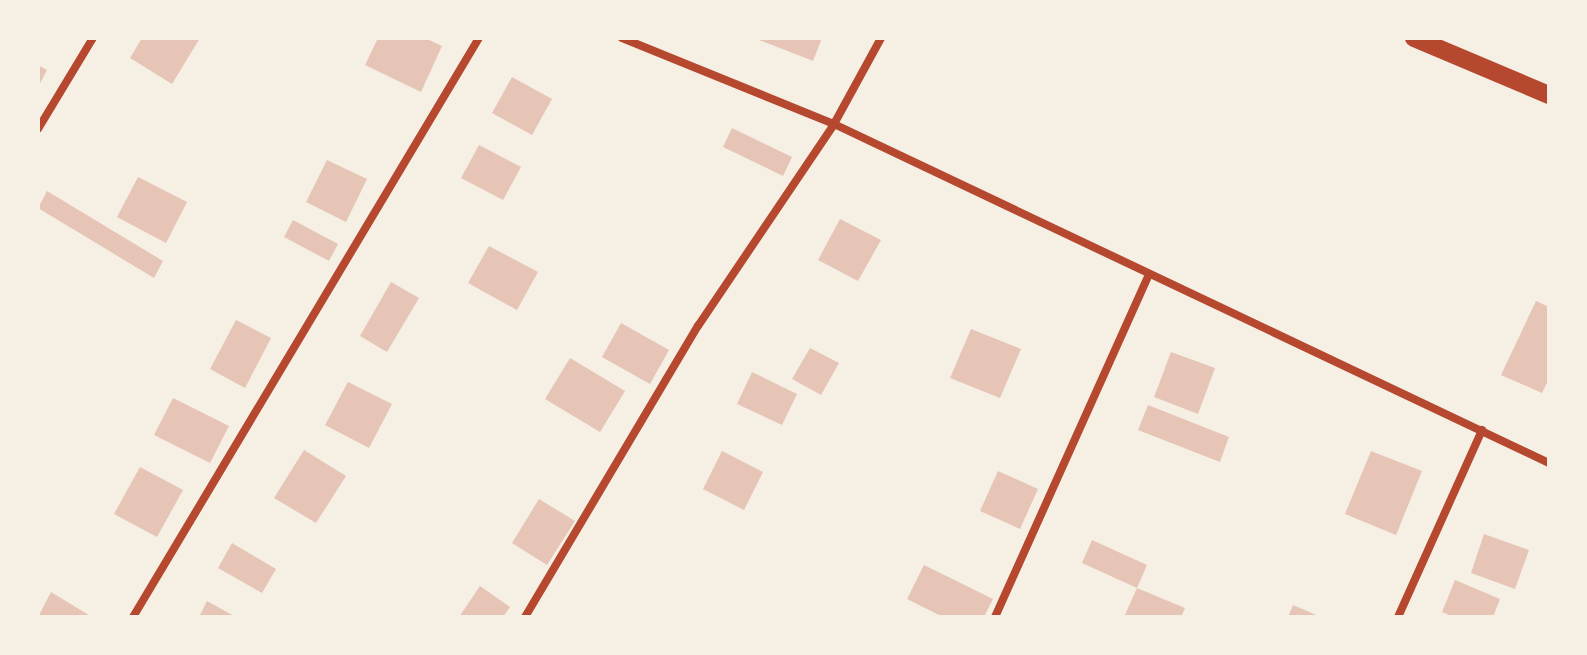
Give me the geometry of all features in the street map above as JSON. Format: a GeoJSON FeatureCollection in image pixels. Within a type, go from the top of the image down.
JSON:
{"type":"FeatureCollection","features":[{"type":"Feature","properties":{"kind":"main road"},"geometry":{"type":"LineString","coordinates":[[1414,38],[1549,95]]}},
{"type":"Feature","properties":{"kind":"street"},"geometry":{"type":"LineString","coordinates":[[38,129],[93,38]]}},
{"type":"Feature","properties":{"kind":"street"},"geometry":{"type":"LineString","coordinates":[[133,617],[479,38]]}},
{"type":"Feature","properties":{"kind":"street"},"geometry":{"type":"LineString","coordinates":[[622,38],[834,124],[1148,276],[1549,463]]}},
{"type":"Feature","properties":{"kind":"street"},"geometry":{"type":"LineString","coordinates":[[525,617],[698,326],[834,124],[881,38]]}},
{"type":"Feature","properties":{"kind":"street"},"geometry":{"type":"LineString","coordinates":[[995,617],[1148,276]]}},
{"type":"Feature","properties":{"kind":"street"},"geometry":{"type":"LineString","coordinates":[[1398,617],[1482,430]]}},
{"type":"Feature","properties":{"kind":"building"},"geometry":{"type":"Polygon","coordinates":[[[142,38],[200,38],[172,84],[130,58],[142,38]]]}},
{"type":"Feature","properties":{"kind":"building"},"geometry":{"type":"Polygon","coordinates":[[[378,38],[425,38],[442,46],[421,92],[365,65],[378,38]]]}},
{"type":"Feature","properties":{"kind":"building"},"geometry":{"type":"Polygon","coordinates":[[[754,38],[822,38],[813,61],[754,38]]]}},
{"type":"Feature","properties":{"kind":"building"},"geometry":{"type":"Polygon","coordinates":[[[38,65],[47,70],[38,87],[38,65]]]}},
{"type":"Feature","properties":{"kind":"building"},"geometry":{"type":"Polygon","coordinates":[[[512,77],[552,99],[532,135],[492,113],[512,77]]]}},
{"type":"Feature","properties":{"kind":"building"},"geometry":{"type":"Polygon","coordinates":[[[732,128],[792,157],[783,176],[723,147],[732,128]]]}},
{"type":"Feature","properties":{"kind":"building"},"geometry":{"type":"Polygon","coordinates":[[[479,145],[521,167],[503,200],[461,178],[479,145]]]}},
{"type":"Feature","properties":{"kind":"building"},"geometry":{"type":"Polygon","coordinates":[[[327,160],[367,179],[346,222],[306,202],[327,160]]]}},
{"type":"Feature","properties":{"kind":"building"},"geometry":{"type":"Polygon","coordinates":[[[138,177],[187,202],[166,243],[117,217],[138,177]]]}},
{"type":"Feature","properties":{"kind":"building"},"geometry":{"type":"Polygon","coordinates":[[[47,191],[163,261],[154,278],[38,208],[47,191]]]}},
{"type":"Feature","properties":{"kind":"building"},"geometry":{"type":"Polygon","coordinates":[[[840,219],[881,240],[858,281],[818,260],[840,219]]]}},
{"type":"Feature","properties":{"kind":"building"},"geometry":{"type":"Polygon","coordinates":[[[293,220],[338,244],[329,261],[284,237],[293,220]]]}},
{"type":"Feature","properties":{"kind":"building"},"geometry":{"type":"Polygon","coordinates":[[[489,246],[538,272],[517,310],[468,283],[489,246]]]}},
{"type":"Feature","properties":{"kind":"building"},"geometry":{"type":"Polygon","coordinates":[[[391,282],[419,298],[387,352],[360,336],[391,282]]]}},
{"type":"Feature","properties":{"kind":"building"},"geometry":{"type":"Polygon","coordinates":[[[1536,301],[1549,307],[1549,379],[1542,393],[1501,375],[1536,301]]]}},
{"type":"Feature","properties":{"kind":"building"},"geometry":{"type":"Polygon","coordinates":[[[236,320],[271,338],[245,388],[210,369],[236,320]]]}},
{"type":"Feature","properties":{"kind":"building"},"geometry":{"type":"Polygon","coordinates":[[[621,323],[669,350],[650,384],[602,357],[621,323]]]}},
{"type":"Feature","properties":{"kind":"building"},"geometry":{"type":"Polygon","coordinates":[[[971,329],[1021,349],[1000,398],[950,378],[971,329]]]}},
{"type":"Feature","properties":{"kind":"building"},"geometry":{"type":"Polygon","coordinates":[[[810,348],[839,363],[821,395],[792,379],[810,348]]]}},
{"type":"Feature","properties":{"kind":"building"},"geometry":{"type":"Polygon","coordinates":[[[1171,352],[1215,368],[1198,414],[1154,397],[1171,352]]]}},
{"type":"Feature","properties":{"kind":"building"},"geometry":{"type":"Polygon","coordinates":[[[570,358],[625,391],[600,432],[545,399],[570,358]]]}},
{"type":"Feature","properties":{"kind":"building"},"geometry":{"type":"Polygon","coordinates":[[[752,372],[797,394],[782,425],[737,404],[752,372]]]}},
{"type":"Feature","properties":{"kind":"building"},"geometry":{"type":"Polygon","coordinates":[[[348,382],[392,404],[369,448],[325,425],[348,382]]]}},
{"type":"Feature","properties":{"kind":"building"},"geometry":{"type":"Polygon","coordinates":[[[173,398],[229,426],[210,463],[154,435],[173,398]]]}},
{"type":"Feature","properties":{"kind":"building"},"geometry":{"type":"Polygon","coordinates":[[[1148,405],[1229,437],[1220,462],[1138,430],[1148,405]]]}},
{"type":"Feature","properties":{"kind":"building"},"geometry":{"type":"Polygon","coordinates":[[[304,450],[346,476],[316,523],[274,498],[304,450]]]}},
{"type":"Feature","properties":{"kind":"building"},"geometry":{"type":"Polygon","coordinates":[[[722,451],[763,472],[744,510],[703,489],[722,451]]]}},
{"type":"Feature","properties":{"kind":"building"},"geometry":{"type":"Polygon","coordinates":[[[1371,451],[1422,471],[1396,535],[1345,514],[1371,451]]]}},
{"type":"Feature","properties":{"kind":"building"},"geometry":{"type":"Polygon","coordinates":[[[140,467],[183,490],[157,537],[114,514],[140,467]]]}},
{"type":"Feature","properties":{"kind":"building"},"geometry":{"type":"Polygon","coordinates":[[[998,471],[1038,489],[1020,529],[980,511],[998,471]]]}},
{"type":"Feature","properties":{"kind":"building"},"geometry":{"type":"Polygon","coordinates":[[[539,499],[575,521],[547,565],[512,543],[539,499]]]}},
{"type":"Feature","properties":{"kind":"building"},"geometry":{"type":"Polygon","coordinates":[[[1484,534],[1529,550],[1515,589],[1471,573],[1484,534]]]}},
{"type":"Feature","properties":{"kind":"building"},"geometry":{"type":"Polygon","coordinates":[[[1092,540],[1147,565],[1137,588],[1082,563],[1092,540]]]}},
{"type":"Feature","properties":{"kind":"building"},"geometry":{"type":"Polygon","coordinates":[[[232,543],[276,569],[262,593],[218,568],[232,543]]]}},
{"type":"Feature","properties":{"kind":"building"},"geometry":{"type":"Polygon","coordinates":[[[924,565],[993,599],[984,617],[943,617],[907,599],[924,565]]]}},
{"type":"Feature","properties":{"kind":"building"},"geometry":{"type":"Polygon","coordinates":[[[1455,580],[1500,599],[1493,617],[1454,617],[1442,612],[1455,580]]]}},
{"type":"Feature","properties":{"kind":"building"},"geometry":{"type":"Polygon","coordinates":[[[480,586],[510,607],[503,617],[459,617],[480,586]]]}},
{"type":"Feature","properties":{"kind":"building"},"geometry":{"type":"Polygon","coordinates":[[[1137,588],[1185,608],[1181,617],[1124,617],[1137,588]]]}},
{"type":"Feature","properties":{"kind":"building"},"geometry":{"type":"Polygon","coordinates":[[[51,592],[92,617],[38,617],[51,592]]]}},
{"type":"Feature","properties":{"kind":"building"},"geometry":{"type":"Polygon","coordinates":[[[207,601],[236,617],[199,617],[207,601]]]}},
{"type":"Feature","properties":{"kind":"building"},"geometry":{"type":"Polygon","coordinates":[[[1293,605],[1321,617],[1288,617],[1293,605]]]}}]}
